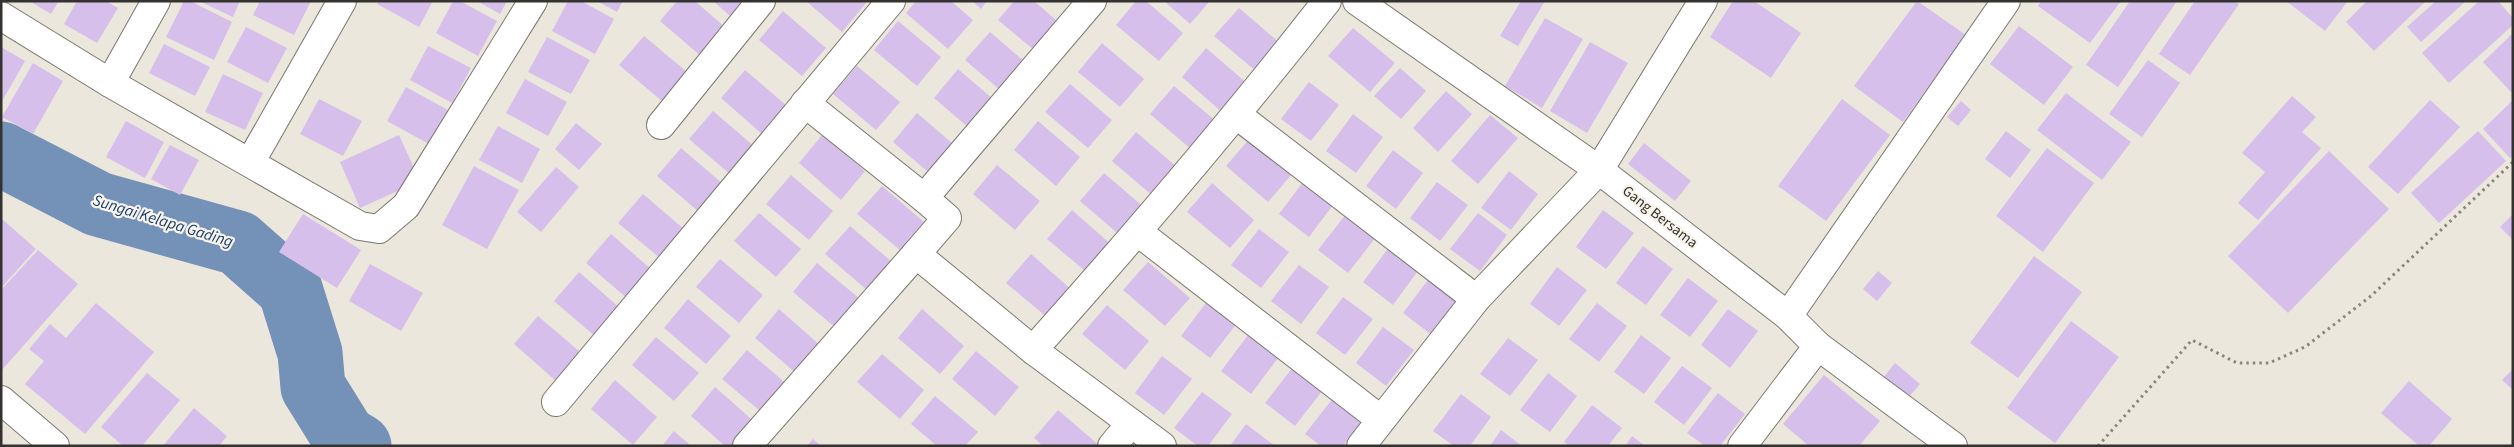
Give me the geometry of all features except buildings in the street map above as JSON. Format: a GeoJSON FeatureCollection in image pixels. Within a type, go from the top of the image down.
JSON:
{"type":"FeatureCollection","features":[{"type":"Feature","properties":{"kind":"street"},"geometry":{"type":"LineString","coordinates":[[110,83],[156,1]]}},
{"type":"Feature","properties":{"kind":"street"},"geometry":{"type":"LineString","coordinates":[[251,161],[342,1]]}},
{"type":"Feature","properties":{"kind":"street"},"geometry":{"type":"LineString","coordinates":[[1,16],[110,83],[251,161],[360,226],[380,229],[406,206],[533,1]]}},
{"type":"Feature","properties":{"kind":"street"},"geometry":{"type":"LineString","coordinates":[[661,125],[761,1]]}},
{"type":"Feature","properties":{"kind":"street"},"geometry":{"type":"LineString","coordinates":[[556,402],[891,1]]}},
{"type":"Feature","properties":{"kind":"street"},"geometry":{"type":"LineString","coordinates":[[924,198],[1092,1]]}},
{"type":"Feature","properties":{"kind":"street"},"geometry":{"type":"LineString","coordinates":[[1033,350],[1138,232],[1237,115],[1328,1]]}},
{"type":"Feature","properties":{"kind":"street","name":"Gang Bersama"},"geometry":{"type":"LineString","coordinates":[[1357,1],[1600,170],[1788,316],[1818,346],[1953,446]]}},
{"type":"Feature","properties":{"kind":"street"},"geometry":{"type":"LineString","coordinates":[[1361,446],[1380,419],[1476,298],[1600,170],[1703,1]]}},
{"type":"Feature","properties":{"kind":"street"},"geometry":{"type":"LineString","coordinates":[[1788,316],[2006,1]]}},
{"type":"Feature","properties":{"kind":"street"},"geometry":{"type":"LineString","coordinates":[[747,446],[947,218],[805,104]]}},
{"type":"Feature","properties":{"kind":"street"},"geometry":{"type":"LineString","coordinates":[[1237,115],[1476,298]]}},
{"type":"Feature","properties":{"kind":"street"},"geometry":{"type":"LineString","coordinates":[[1138,232],[1380,419]]}},
{"type":"Feature","properties":{"kind":"street"},"geometry":{"type":"LineString","coordinates":[[916,254],[1033,350],[1162,446]]}},
{"type":"Feature","properties":{"kind":"street"},"geometry":{"type":"LineString","coordinates":[[1742,446],[1818,346]]}},
{"type":"Feature","properties":{"kind":"street"},"geometry":{"type":"LineString","coordinates":[[1,400],[56,446]]}},
{"type":"Feature","properties":{"kind":"street"},"geometry":{"type":"LineString","coordinates":[[1112,446],[1132,423]]}},
{"type":"Feature","properties":{"kind":"path"},"geometry":{"type":"LineString","coordinates":[[2098,446],[2192,340],[2237,363],[2268,363],[2305,347],[2371,296],[2513,162]]}},
{"type":"Feature","properties":{"kind":"waterway","name":"Sungai Kelapa Gading"},"geometry":{"type":"LineString","coordinates":[[1,154],[98,204],[238,243],[290,289],[310,353],[313,387],[344,437],[359,446]]}}]}
